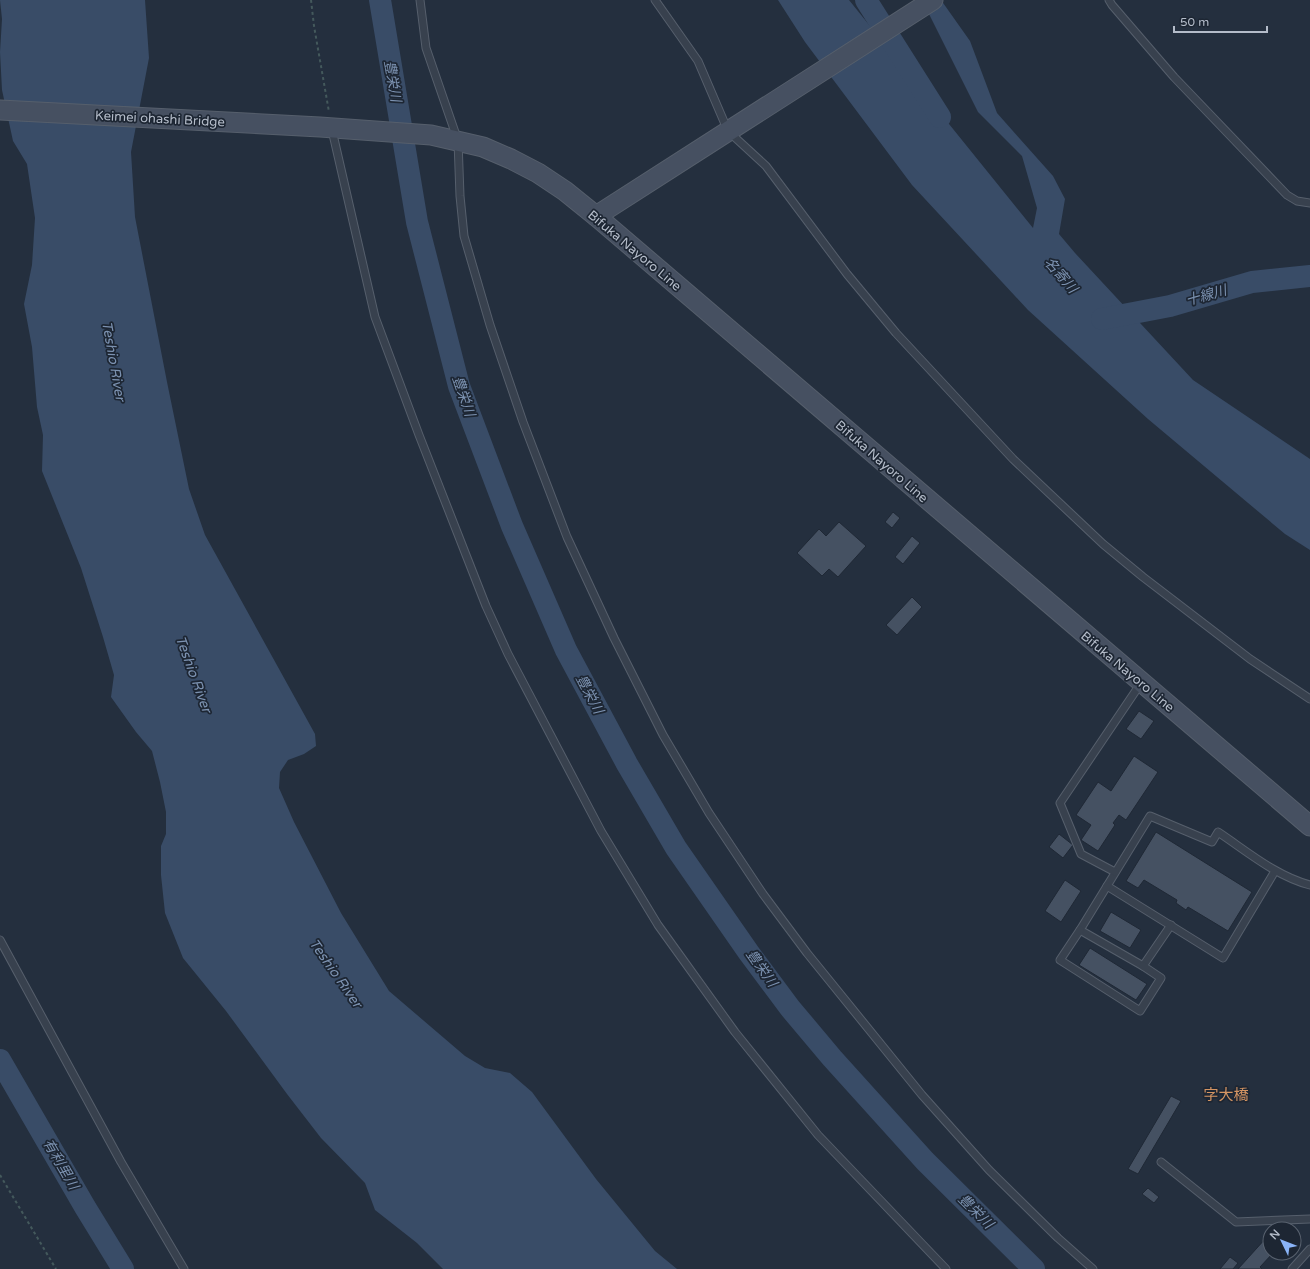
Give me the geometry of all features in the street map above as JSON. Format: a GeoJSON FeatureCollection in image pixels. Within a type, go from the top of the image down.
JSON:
{"type":"FeatureCollection","features":[{"type":"Feature","properties":{"kind":"main road"},"geometry":{"type":"LineString","coordinates":[[596,216],[933,0]]}},
{"type":"Feature","properties":{"kind":"main road","name":"Keimei ohashi Bridge"},"geometry":{"type":"LineString","coordinates":[[0,110],[330,127],[431,135]]}},
{"type":"Feature","properties":{"kind":"main road","name":"Bifuka Nayoro Line"},"geometry":{"type":"LineString","coordinates":[[431,135],[483,147],[538,173],[565,191],[1310,826]]}},
{"type":"Feature","properties":{"kind":"lane"},"geometry":{"type":"LineString","coordinates":[[420,0],[426,48],[458,141],[460,196],[464,236],[490,325],[523,422],[567,537],[614,638],[663,735],[709,813],[763,894],[807,953],[922,1095],[989,1170],[1058,1238],[1093,1269]]}},
{"type":"Feature","properties":{"kind":"lane"},"geometry":{"type":"LineString","coordinates":[[655,0],[698,61],[728,131],[766,166],[847,274],[896,333],[1013,459],[1103,544],[1143,577],[1250,659],[1310,699]]}},
{"type":"Feature","properties":{"kind":"lane"},"geometry":{"type":"LineString","coordinates":[[1109,0],[1174,77],[1287,195],[1297,201],[1310,203]]}},
{"type":"Feature","properties":{"kind":"lane"},"geometry":{"type":"LineString","coordinates":[[330,127],[375,317],[419,435],[489,613],[511,660],[601,831],[658,925],[735,1032],[818,1135],[946,1269]]}},
{"type":"Feature","properties":{"kind":"lane"},"geometry":{"type":"LineString","coordinates":[[1115,872],[1081,854],[1060,803],[1141,683]]}},
{"type":"Feature","properties":{"kind":"lane"},"geometry":{"type":"LineString","coordinates":[[1080,930],[1161,978],[1140,1011],[1060,960],[1150,816],[1212,842],[1218,832],[1275,871],[1294,881],[1310,885]]}},
{"type":"Feature","properties":{"kind":"lane"},"geometry":{"type":"LineString","coordinates":[[1107,886],[1223,958],[1275,871]]}},
{"type":"Feature","properties":{"kind":"lane"},"geometry":{"type":"LineString","coordinates":[[1143,966],[1171,925]]}},
{"type":"Feature","properties":{"kind":"lane"},"geometry":{"type":"LineString","coordinates":[[0,940],[121,1162],[184,1269]]}},
{"type":"Feature","properties":{"kind":"lane"},"geometry":{"type":"LineString","coordinates":[[1161,1162],[1236,1222],[1310,1219]]}},
{"type":"Feature","properties":{"kind":"lane"},"geometry":{"type":"LineString","coordinates":[[1292,1269],[1310,1249]]}},
{"type":"Feature","properties":{"kind":"path"},"geometry":{"type":"LineString","coordinates":[[311,0],[330,127]]}},
{"type":"Feature","properties":{"kind":"path"},"geometry":{"type":"LineString","coordinates":[[0,1175],[56,1269]]}},
{"type":"Feature","properties":{"kind":"water","name":"Teshio River"},"geometry":{"type":"Polygon","coordinates":[[[0,0],[145,0],[149,58],[131,152],[135,217],[189,489],[205,535],[315,734],[316,746],[304,754],[288,760],[280,772],[279,788],[294,822],[341,913],[389,991],[465,1056],[485,1068],[510,1073],[532,1092],[596,1179],[655,1251],[677,1269],[443,1269],[417,1243],[375,1210],[365,1183],[321,1138],[226,1011],[183,958],[165,913],[161,875],[161,846],[166,834],[166,812],[152,751],[136,732],[111,697],[114,675],[103,637],[81,568],[42,471],[43,435],[37,407],[32,347],[24,304],[32,265],[35,218],[27,164],[13,141],[2,90],[0,52],[2,19],[0,0]]]}},
{"type":"Feature","properties":{"kind":"water"},"geometry":{"type":"Polygon","coordinates":[[[778,0],[849,0],[1033,228],[1037,208],[1022,156],[978,112],[922,0],[941,0],[970,41],[997,113],[1053,176],[1065,199],[1059,234],[1193,380],[1310,459],[1310,550],[1285,534],[1148,419],[1028,310],[912,185],[805,42],[778,0]]]}},
{"type":"Feature","properties":{"kind":"building"},"geometry":{"type":"Polygon","coordinates":[[[893,512],[900,518],[892,528],[885,522],[893,512]]]}},
{"type":"Feature","properties":{"kind":"building"},"geometry":{"type":"Polygon","coordinates":[[[839,522],[866,546],[838,577],[829,569],[822,576],[797,553],[819,529],[826,536],[839,522]]]}},
{"type":"Feature","properties":{"kind":"building"},"geometry":{"type":"Polygon","coordinates":[[[912,536],[920,543],[903,564],[895,557],[912,536]]]}},
{"type":"Feature","properties":{"kind":"building"},"geometry":{"type":"Polygon","coordinates":[[[912,597],[922,607],[897,635],[886,625],[912,597]]]}},
{"type":"Feature","properties":{"kind":"building"},"geometry":{"type":"Polygon","coordinates":[[[1139,711],[1154,721],[1141,739],[1126,729],[1139,711]]]}},
{"type":"Feature","properties":{"kind":"building"},"geometry":{"type":"Polygon","coordinates":[[[1134,756],[1158,772],[1126,820],[1119,815],[1113,823],[1115,825],[1098,851],[1081,840],[1091,825],[1076,815],[1098,782],[1111,791],[1134,756]]]}},
{"type":"Feature","properties":{"kind":"building"},"geometry":{"type":"Polygon","coordinates":[[[1156,832],[1252,892],[1228,931],[1188,907],[1186,910],[1176,903],[1177,900],[1144,880],[1138,888],[1126,881],[1156,832]]]}},
{"type":"Feature","properties":{"kind":"building"},"geometry":{"type":"Polygon","coordinates":[[[1059,834],[1073,845],[1063,858],[1049,847],[1059,834]]]}},
{"type":"Feature","properties":{"kind":"building"},"geometry":{"type":"Polygon","coordinates":[[[1065,880],[1081,891],[1061,922],[1045,911],[1065,880]]]}},
{"type":"Feature","properties":{"kind":"building"},"geometry":{"type":"Polygon","coordinates":[[[1111,912],[1141,930],[1130,948],[1100,931],[1111,912]]]}},
{"type":"Feature","properties":{"kind":"building"},"geometry":{"type":"Polygon","coordinates":[[[1090,948],[1147,984],[1136,1000],[1079,965],[1090,948]]]}},
{"type":"Feature","properties":{"kind":"building"},"geometry":{"type":"Polygon","coordinates":[[[1171,1096],[1181,1101],[1138,1174],[1128,1169],[1171,1096]]]}},
{"type":"Feature","properties":{"kind":"building"},"geometry":{"type":"Polygon","coordinates":[[[1148,1188],[1159,1197],[1154,1203],[1142,1194],[1148,1188]]]}},
{"type":"Feature","properties":{"kind":"building"},"geometry":{"type":"Polygon","coordinates":[[[1262,1242],[1262,1261],[1266,1261],[1260,1267],[1262,1269],[1238,1269],[1262,1242]]]}},
{"type":"Feature","properties":{"kind":"building"},"geometry":{"type":"Polygon","coordinates":[[[1230,1257],[1238,1263],[1233,1269],[1220,1269],[1230,1257]]]}},
{"type":"Feature","properties":{"kind":"waterway","name":"豊栄川"},"geometry":{"type":"LineString","coordinates":[[380,0],[417,222],[459,386],[512,526],[566,650],[627,764],[676,848],[749,953],[790,1008],[832,1058],[925,1161],[1034,1269]]}},
{"type":"Feature","properties":{"kind":"waterway","name":"名寄川"},"geometry":{"type":"LineString","coordinates":[[866,0],[940,117]]}},
{"type":"Feature","properties":{"kind":"waterway","name":"十線川"},"geometry":{"type":"LineString","coordinates":[[1102,319],[1170,306],[1252,282],[1310,276]]}},
{"type":"Feature","properties":{"kind":"waterway","name":"有利里川"},"geometry":{"type":"LineString","coordinates":[[0,1060],[85,1207],[123,1269]]}},
{"type":"Feature","properties":{"kind":"district","name":"字大橋"},"geometry":{"type":"Point","coordinates":[1226,1095]}}]}
